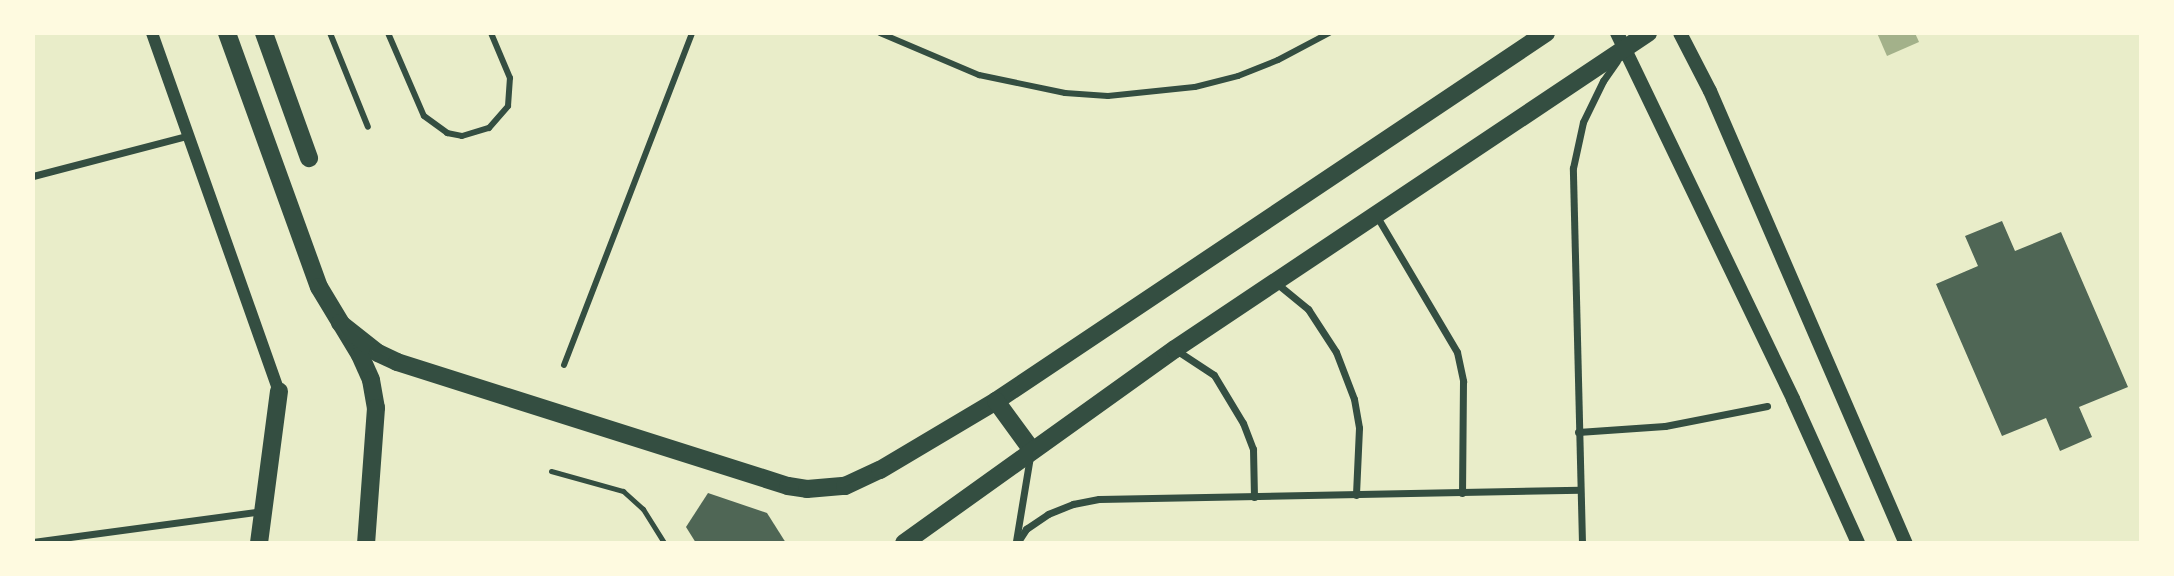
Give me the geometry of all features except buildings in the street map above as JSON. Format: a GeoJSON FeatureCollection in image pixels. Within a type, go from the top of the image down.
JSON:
{"type":"FeatureCollection","features":[{"type":"Feature","properties":{"kind":"main road"},"geometry":{"type":"LineString","coordinates":[[227,33],[312,267],[340,323],[367,368],[376,401],[366,543]]}},
{"type":"Feature","properties":{"kind":"main road"},"geometry":{"type":"LineString","coordinates":[[264,33],[309,158]]}},
{"type":"Feature","properties":{"kind":"main road"},"geometry":{"type":"LineString","coordinates":[[340,323],[378,353],[397,362],[788,486],[807,489],[845,486],[863,480],[996,401],[1546,33]]}},
{"type":"Feature","properties":{"kind":"main road"},"geometry":{"type":"LineString","coordinates":[[904,543],[1031,449],[1376,214],[1621,41],[1648,33]]}},
{"type":"Feature","properties":{"kind":"main road"},"geometry":{"type":"LineString","coordinates":[[1680,33],[1710,91],[1906,543]]}},
{"type":"Feature","properties":{"kind":"main road"},"geometry":{"type":"LineString","coordinates":[[1621,41],[1787,386],[1858,543]]}},
{"type":"Feature","properties":{"kind":"main road"},"geometry":{"type":"LineString","coordinates":[[259,543],[261,511],[279,391]]}},
{"type":"Feature","properties":{"kind":"main road"},"geometry":{"type":"LineString","coordinates":[[996,401],[1031,449]]}},
{"type":"Feature","properties":{"kind":"street"},"geometry":{"type":"LineString","coordinates":[[152,33],[279,391]]}},
{"type":"Feature","properties":{"kind":"street"},"geometry":{"type":"LineString","coordinates":[[330,33],[368,127]]}},
{"type":"Feature","properties":{"kind":"street"},"geometry":{"type":"LineString","coordinates":[[388,33],[424,116],[447,134],[462,136],[489,128],[508,106],[510,78],[491,33]]}},
{"type":"Feature","properties":{"kind":"street"},"geometry":{"type":"LineString","coordinates":[[564,365],[692,33]]}},
{"type":"Feature","properties":{"kind":"street"},"geometry":{"type":"LineString","coordinates":[[880,33],[947,64],[979,75],[1065,93],[1108,96],[1174,90],[1238,76],[1278,60],[1329,33]]}},
{"type":"Feature","properties":{"kind":"street"},"geometry":{"type":"LineString","coordinates":[[1582,543],[1573,168],[1583,122],[1621,41]]}},
{"type":"Feature","properties":{"kind":"street"},"geometry":{"type":"LineString","coordinates":[[33,176],[187,136]]}},
{"type":"Feature","properties":{"kind":"street"},"geometry":{"type":"LineString","coordinates":[[1376,214],[1457,352],[1463,382],[1462,492]]}},
{"type":"Feature","properties":{"kind":"street"},"geometry":{"type":"LineString","coordinates":[[1275,281],[1308,309],[1336,352],[1354,399],[1359,428],[1356,495]]}},
{"type":"Feature","properties":{"kind":"street"},"geometry":{"type":"LineString","coordinates":[[1175,349],[1214,374],[1243,423],[1253,449],[1254,496]]}},
{"type":"Feature","properties":{"kind":"street"},"geometry":{"type":"LineString","coordinates":[[1578,432],[1665,426],[1767,406]]}},
{"type":"Feature","properties":{"kind":"street"},"geometry":{"type":"LineString","coordinates":[[1016,543],[1031,449]]}},
{"type":"Feature","properties":{"kind":"street"},"geometry":{"type":"LineString","coordinates":[[1016,543],[1026,529],[1048,514],[1073,504],[1099,499],[1580,490]]}},
{"type":"Feature","properties":{"kind":"street"},"geometry":{"type":"LineString","coordinates":[[33,542],[261,511]]}},
{"type":"Feature","properties":{"kind":"lane"},"geometry":{"type":"LineString","coordinates":[[551,471],[623,491],[635,498],[664,543]]}},
{"type":"Feature","properties":{"kind":"shaded area"},"geometry":{"type":"Polygon","coordinates":[[[1877,33],[1915,33],[1919,42],[1887,56],[1877,33]]]}}]}
